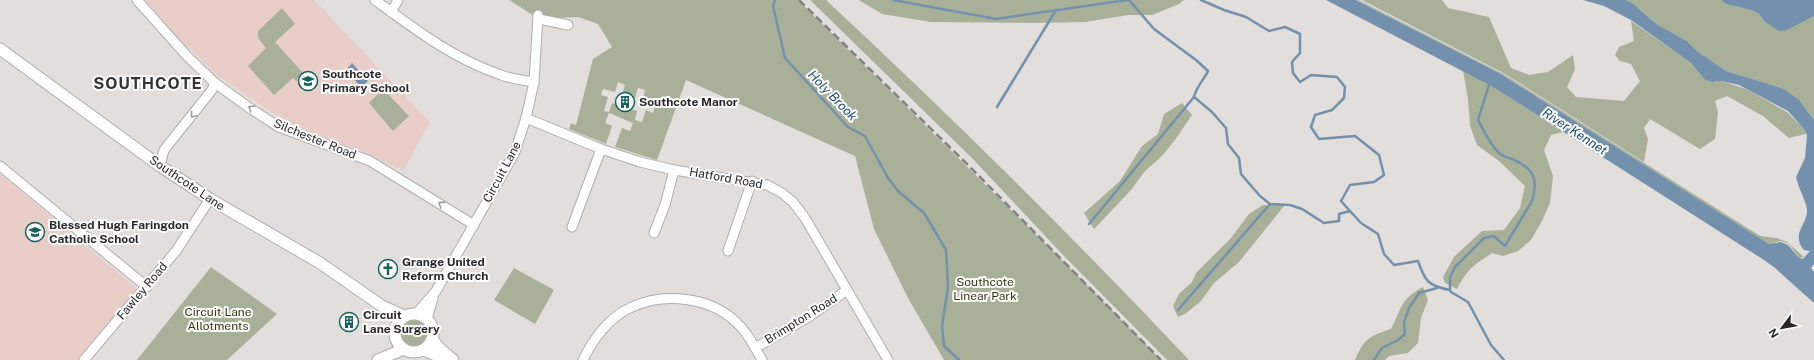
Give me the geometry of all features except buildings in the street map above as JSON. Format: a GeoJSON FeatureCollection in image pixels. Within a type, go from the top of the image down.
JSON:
{"type":"FeatureCollection","features":[{"type":"Feature","properties":{"kind":"street","name":"Silchester Road"},"geometry":{"type":"LineString","coordinates":[[137,0],[187,56],[216,83],[279,127],[370,161],[474,225]]}},
{"type":"Feature","properties":{"kind":"street"},"geometry":{"type":"LineString","coordinates":[[375,0],[413,29],[460,58],[502,76],[534,82]]}},
{"type":"Feature","properties":{"kind":"street"},"geometry":{"type":"LineString","coordinates":[[391,12],[398,0]]}},
{"type":"Feature","properties":{"kind":"street","name":"Circuit Lane"},"geometry":{"type":"LineString","coordinates":[[416,314],[436,291],[515,152],[526,118],[534,82],[538,17],[568,25]]}},
{"type":"Feature","properties":{"kind":"street","name":"Southcote Lane"},"geometry":{"type":"LineString","coordinates":[[0,49],[160,166],[210,200],[320,263],[400,320]]}},
{"type":"Feature","properties":{"kind":"street"},"geometry":{"type":"LineString","coordinates":[[160,166],[164,150],[216,83]]}},
{"type":"Feature","properties":{"kind":"street","name":"Hatford Road"},"geometry":{"type":"LineString","coordinates":[[526,118],[601,149],[640,162],[674,170],[752,181],[767,185],[782,193],[793,202],[805,218],[888,360]]}},
{"type":"Feature","properties":{"kind":"street"},"geometry":{"type":"LineString","coordinates":[[572,227],[601,149]]}},
{"type":"Feature","properties":{"kind":"street"},"geometry":{"type":"LineString","coordinates":[[0,166],[146,287]]}},
{"type":"Feature","properties":{"kind":"street"},"geometry":{"type":"LineString","coordinates":[[654,233],[674,170]]}},
{"type":"Feature","properties":{"kind":"street"},"geometry":{"type":"LineString","coordinates":[[728,251],[752,181]]}},
{"type":"Feature","properties":{"kind":"street","name":"Fawley Road"},"geometry":{"type":"LineString","coordinates":[[84,360],[176,251],[210,200]]}},
{"type":"Feature","properties":{"kind":"street","name":"Brimpton Road"},"geometry":{"type":"LineString","coordinates":[[755,348],[807,318],[846,290]]}},
{"type":"Feature","properties":{"kind":"street","name":"Circuit Lane"},"geometry":{"type":"LineString","coordinates":[[427,319],[436,291]]}},
{"type":"Feature","properties":{"kind":"street"},"geometry":{"type":"LineString","coordinates":[[583,360],[589,347],[612,319],[632,307],[654,300],[681,299],[707,304],[736,322],[762,360]]}},
{"type":"Feature","properties":{"kind":"street"},"geometry":{"type":"LineString","coordinates":[[423,350],[432,339],[432,329],[427,319],[416,314],[400,320],[395,330],[395,339],[399,345],[412,352],[423,350],[448,360]]}},
{"type":"Feature","properties":{"kind":"street"},"geometry":{"type":"LineString","coordinates":[[378,360],[395,339]]}},
{"type":"Feature","properties":{"kind":"street"},"geometry":{"type":"LineString","coordinates":[[432,339],[439,348],[453,360]]}},
{"type":"Feature","properties":{"kind":"street"},"geometry":{"type":"LineString","coordinates":[[378,360],[404,349]]}},
{"type":"Feature","properties":{"kind":"shaded area","name":"Southcote Primary School"},"geometry":{"type":"Polygon","coordinates":[[[146,0],[314,0],[430,122],[403,171],[367,153],[309,132],[271,112],[218,76],[173,33],[146,0]]]}},
{"type":"Feature","properties":{"kind":"shaded area","name":"Blessed Hugh Faringdon Catholic School"},"geometry":{"type":"Polygon","coordinates":[[[0,174],[138,290],[79,360],[0,360],[0,174]]]}},
{"type":"Feature","properties":{"kind":"green space","name":"Southcote Linear Park"},"geometry":{"type":"Polygon","coordinates":[[[509,0],[798,0],[1063,261],[1161,360],[944,360],[908,298],[874,229],[855,156],[686,80],[657,160],[615,147],[622,128],[630,131],[633,123],[609,113],[605,123],[612,126],[606,144],[569,129],[571,123],[576,125],[593,59],[612,47],[598,24],[578,17],[539,19],[509,0]],[[618,82],[615,92],[603,89],[601,95],[608,97],[604,111],[609,112],[612,103],[637,111],[635,120],[642,122],[646,110],[653,113],[655,105],[642,102],[645,90],[638,88],[635,98],[622,94],[625,85],[618,82]]]}},
{"type":"Feature","properties":{"kind":"green space"},"geometry":{"type":"Polygon","coordinates":[[[810,0],[826,0],[873,44],[1056,222],[1189,360],[1167,360],[1065,257],[972,158],[810,0]]]}},
{"type":"Feature","properties":{"kind":"green space"},"geometry":{"type":"Polygon","coordinates":[[[859,0],[1184,0],[1179,4],[1152,15],[1128,15],[1085,22],[1036,23],[931,22],[882,14],[859,0]]]}},
{"type":"Feature","properties":{"kind":"green space"},"geometry":{"type":"Polygon","coordinates":[[[1357,0],[1505,75],[1760,236],[1777,238],[1787,242],[1804,257],[1799,258],[1789,244],[1781,241],[1769,244],[1499,73],[1357,0]]]}},
{"type":"Feature","properties":{"kind":"green space"},"geometry":{"type":"Polygon","coordinates":[[[1362,0],[1442,0],[1448,8],[1489,17],[1511,68],[1529,75],[1548,72],[1573,55],[1575,69],[1567,87],[1576,97],[1624,101],[1640,81],[1631,64],[1620,61],[1615,55],[1619,47],[1634,41],[1631,21],[1691,63],[1705,80],[1712,82],[1722,81],[1746,89],[1787,112],[1804,129],[1806,134],[1789,138],[1763,116],[1727,96],[1715,101],[1718,112],[1715,139],[1700,149],[1650,119],[1644,128],[1648,139],[1644,162],[1505,74],[1362,0]]]}},
{"type":"Feature","properties":{"kind":"green space"},"geometry":{"type":"Polygon","coordinates":[[[1625,0],[1721,0],[1726,4],[1751,10],[1759,14],[1764,21],[1787,30],[1814,16],[1814,120],[1806,109],[1782,88],[1726,71],[1697,51],[1687,41],[1658,25],[1641,10],[1625,0]]]}},
{"type":"Feature","properties":{"kind":"green space"},"geometry":{"type":"Polygon","coordinates":[[[282,8],[295,24],[275,42],[304,74],[296,81],[293,78],[274,95],[248,66],[266,48],[258,38],[258,31],[282,8]]]}},
{"type":"Feature","properties":{"kind":"green space"},"geometry":{"type":"Polygon","coordinates":[[[1463,71],[1493,87],[1563,132],[1551,135],[1544,150],[1553,176],[1550,203],[1531,240],[1518,251],[1503,256],[1492,253],[1480,261],[1464,276],[1457,289],[1445,283],[1443,277],[1454,257],[1482,231],[1504,230],[1520,208],[1525,186],[1499,161],[1477,145],[1470,126],[1468,99],[1463,71]]]}},
{"type":"Feature","properties":{"kind":"green space"},"geometry":{"type":"Polygon","coordinates":[[[383,89],[409,116],[393,131],[369,103],[383,89]]]}},
{"type":"Feature","properties":{"kind":"green space"},"geometry":{"type":"Polygon","coordinates":[[[1182,103],[1192,115],[1175,140],[1162,156],[1145,171],[1131,190],[1094,229],[1084,213],[1120,181],[1142,146],[1158,134],[1164,114],[1182,103]]]}},
{"type":"Feature","properties":{"kind":"green space"},"geometry":{"type":"Polygon","coordinates":[[[1263,205],[1285,205],[1239,262],[1214,283],[1201,301],[1185,314],[1178,317],[1173,306],[1179,294],[1192,282],[1196,273],[1231,238],[1249,214],[1263,205]]]}},
{"type":"Feature","properties":{"kind":"green space","name":"Circuit Lane Allotments"},"geometry":{"type":"Polygon","coordinates":[[[211,267],[277,314],[227,360],[137,360],[211,267]]]}},
{"type":"Feature","properties":{"kind":"green space"},"geometry":{"type":"Polygon","coordinates":[[[514,268],[554,290],[535,324],[494,300],[514,268]]]}},
{"type":"Feature","properties":{"kind":"green space"},"geometry":{"type":"Polygon","coordinates":[[[1423,287],[1428,300],[1421,318],[1418,343],[1408,353],[1389,356],[1385,360],[1355,360],[1361,347],[1368,339],[1391,329],[1402,305],[1415,291],[1423,287]]]}},
{"type":"Feature","properties":{"kind":"green space"},"geometry":{"type":"Polygon","coordinates":[[[413,318],[424,322],[428,333],[424,344],[413,348],[402,344],[398,333],[402,322],[413,318]]]}},
{"type":"Feature","properties":{"kind":"water","name":"River Kennet"},"geometry":{"type":"Polygon","coordinates":[[[1326,0],[1356,0],[1499,73],[1769,244],[1781,242],[1788,245],[1799,258],[1803,259],[1810,251],[1804,250],[1799,239],[1800,230],[1806,217],[1807,209],[1796,177],[1805,158],[1807,135],[1804,129],[1788,111],[1739,85],[1722,81],[1712,82],[1705,80],[1691,63],[1631,20],[1604,6],[1583,0],[1625,0],[1632,3],[1658,25],[1687,41],[1697,51],[1726,71],[1782,88],[1799,100],[1814,120],[1814,264],[1811,268],[1814,272],[1814,303],[1764,260],[1493,87],[1326,0]]]}},
{"type":"Feature","properties":{"kind":"water"},"geometry":{"type":"Polygon","coordinates":[[[1721,0],[1814,0],[1814,16],[1787,30],[1779,31],[1764,21],[1759,14],[1751,10],[1726,4],[1721,0]]]}},
{"type":"Feature","properties":{"kind":"water"},"geometry":{"type":"Polygon","coordinates":[[[352,63],[368,81],[361,87],[346,70],[352,63]]]}},
{"type":"Feature","properties":{"kind":"waterway","name":"Holy Brook"},"geometry":{"type":"LineString","coordinates":[[775,0],[773,6],[785,58],[848,127],[865,136],[888,178],[898,191],[924,213],[946,250],[948,287],[942,326],[944,346],[959,360]]}},
{"type":"Feature","properties":{"kind":"waterway"},"geometry":{"type":"LineString","coordinates":[[893,0],[996,19],[1127,0]]}},
{"type":"Feature","properties":{"kind":"waterway"},"geometry":{"type":"LineString","coordinates":[[1129,0],[1154,29],[1196,60],[1208,71],[1196,90],[1194,97],[1212,112],[1226,128],[1228,144],[1239,158],[1241,174],[1260,196],[1270,204],[1290,205],[1302,209],[1324,223],[1339,221],[1339,214],[1350,211],[1361,223],[1378,234],[1384,254],[1394,265],[1418,261],[1428,282],[1437,287],[1450,290],[1468,302],[1491,345],[1504,360]]}},
{"type":"Feature","properties":{"kind":"waterway"},"geometry":{"type":"LineString","coordinates":[[1201,0],[1224,10],[1246,17],[1269,31],[1285,27],[1300,34],[1300,53],[1292,62],[1293,73],[1300,82],[1311,75],[1337,77],[1345,87],[1344,98],[1332,110],[1315,115],[1311,127],[1319,139],[1355,136],[1379,155],[1384,175],[1374,182],[1350,185],[1341,201],[1350,211]]}},
{"type":"Feature","properties":{"kind":"waterway"},"geometry":{"type":"LineString","coordinates":[[997,107],[1056,10]]}},
{"type":"Feature","properties":{"kind":"waterway"},"geometry":{"type":"LineString","coordinates":[[1450,289],[1450,277],[1455,267],[1484,238],[1494,236],[1505,246],[1532,201],[1534,193],[1534,180],[1529,170],[1519,162],[1499,153],[1489,141],[1478,120],[1489,85]]}},
{"type":"Feature","properties":{"kind":"waterway"},"geometry":{"type":"LineString","coordinates":[[1089,224],[1194,97]]}},
{"type":"Feature","properties":{"kind":"waterway"},"geometry":{"type":"LineString","coordinates":[[1178,310],[1270,204]]}},
{"type":"Feature","properties":{"kind":"waterway"},"geometry":{"type":"LineString","coordinates":[[1374,360],[1382,348],[1398,340],[1405,334],[1404,322],[1409,308],[1419,293],[1437,288]]}},
{"type":"Feature","properties":{"kind":"railway"},"geometry":{"type":"LineString","coordinates":[[799,0],[967,164],[1161,360]]}},
{"type":"Feature","properties":{"kind":"place","name":"Southcote Primary School"},"geometry":{"type":"Point","coordinates":[308,81]}},
{"type":"Feature","properties":{"kind":"place","name":"Southcote Manor"},"geometry":{"type":"Point","coordinates":[625,102]}},
{"type":"Feature","properties":{"kind":"place","name":"Blessed Hugh Faringdon Catholic School"},"geometry":{"type":"Point","coordinates":[35,232]}},
{"type":"Feature","properties":{"kind":"place","name":"Grange United Reform Church"},"geometry":{"type":"Point","coordinates":[388,269]}},
{"type":"Feature","properties":{"kind":"place","name":"Circuit Lane Surgery"},"geometry":{"type":"Point","coordinates":[349,322]}},
{"type":"Feature","properties":{"kind":"district","name":"SOUTHCOTE"},"geometry":{"type":"Point","coordinates":[148,83]}}]}
